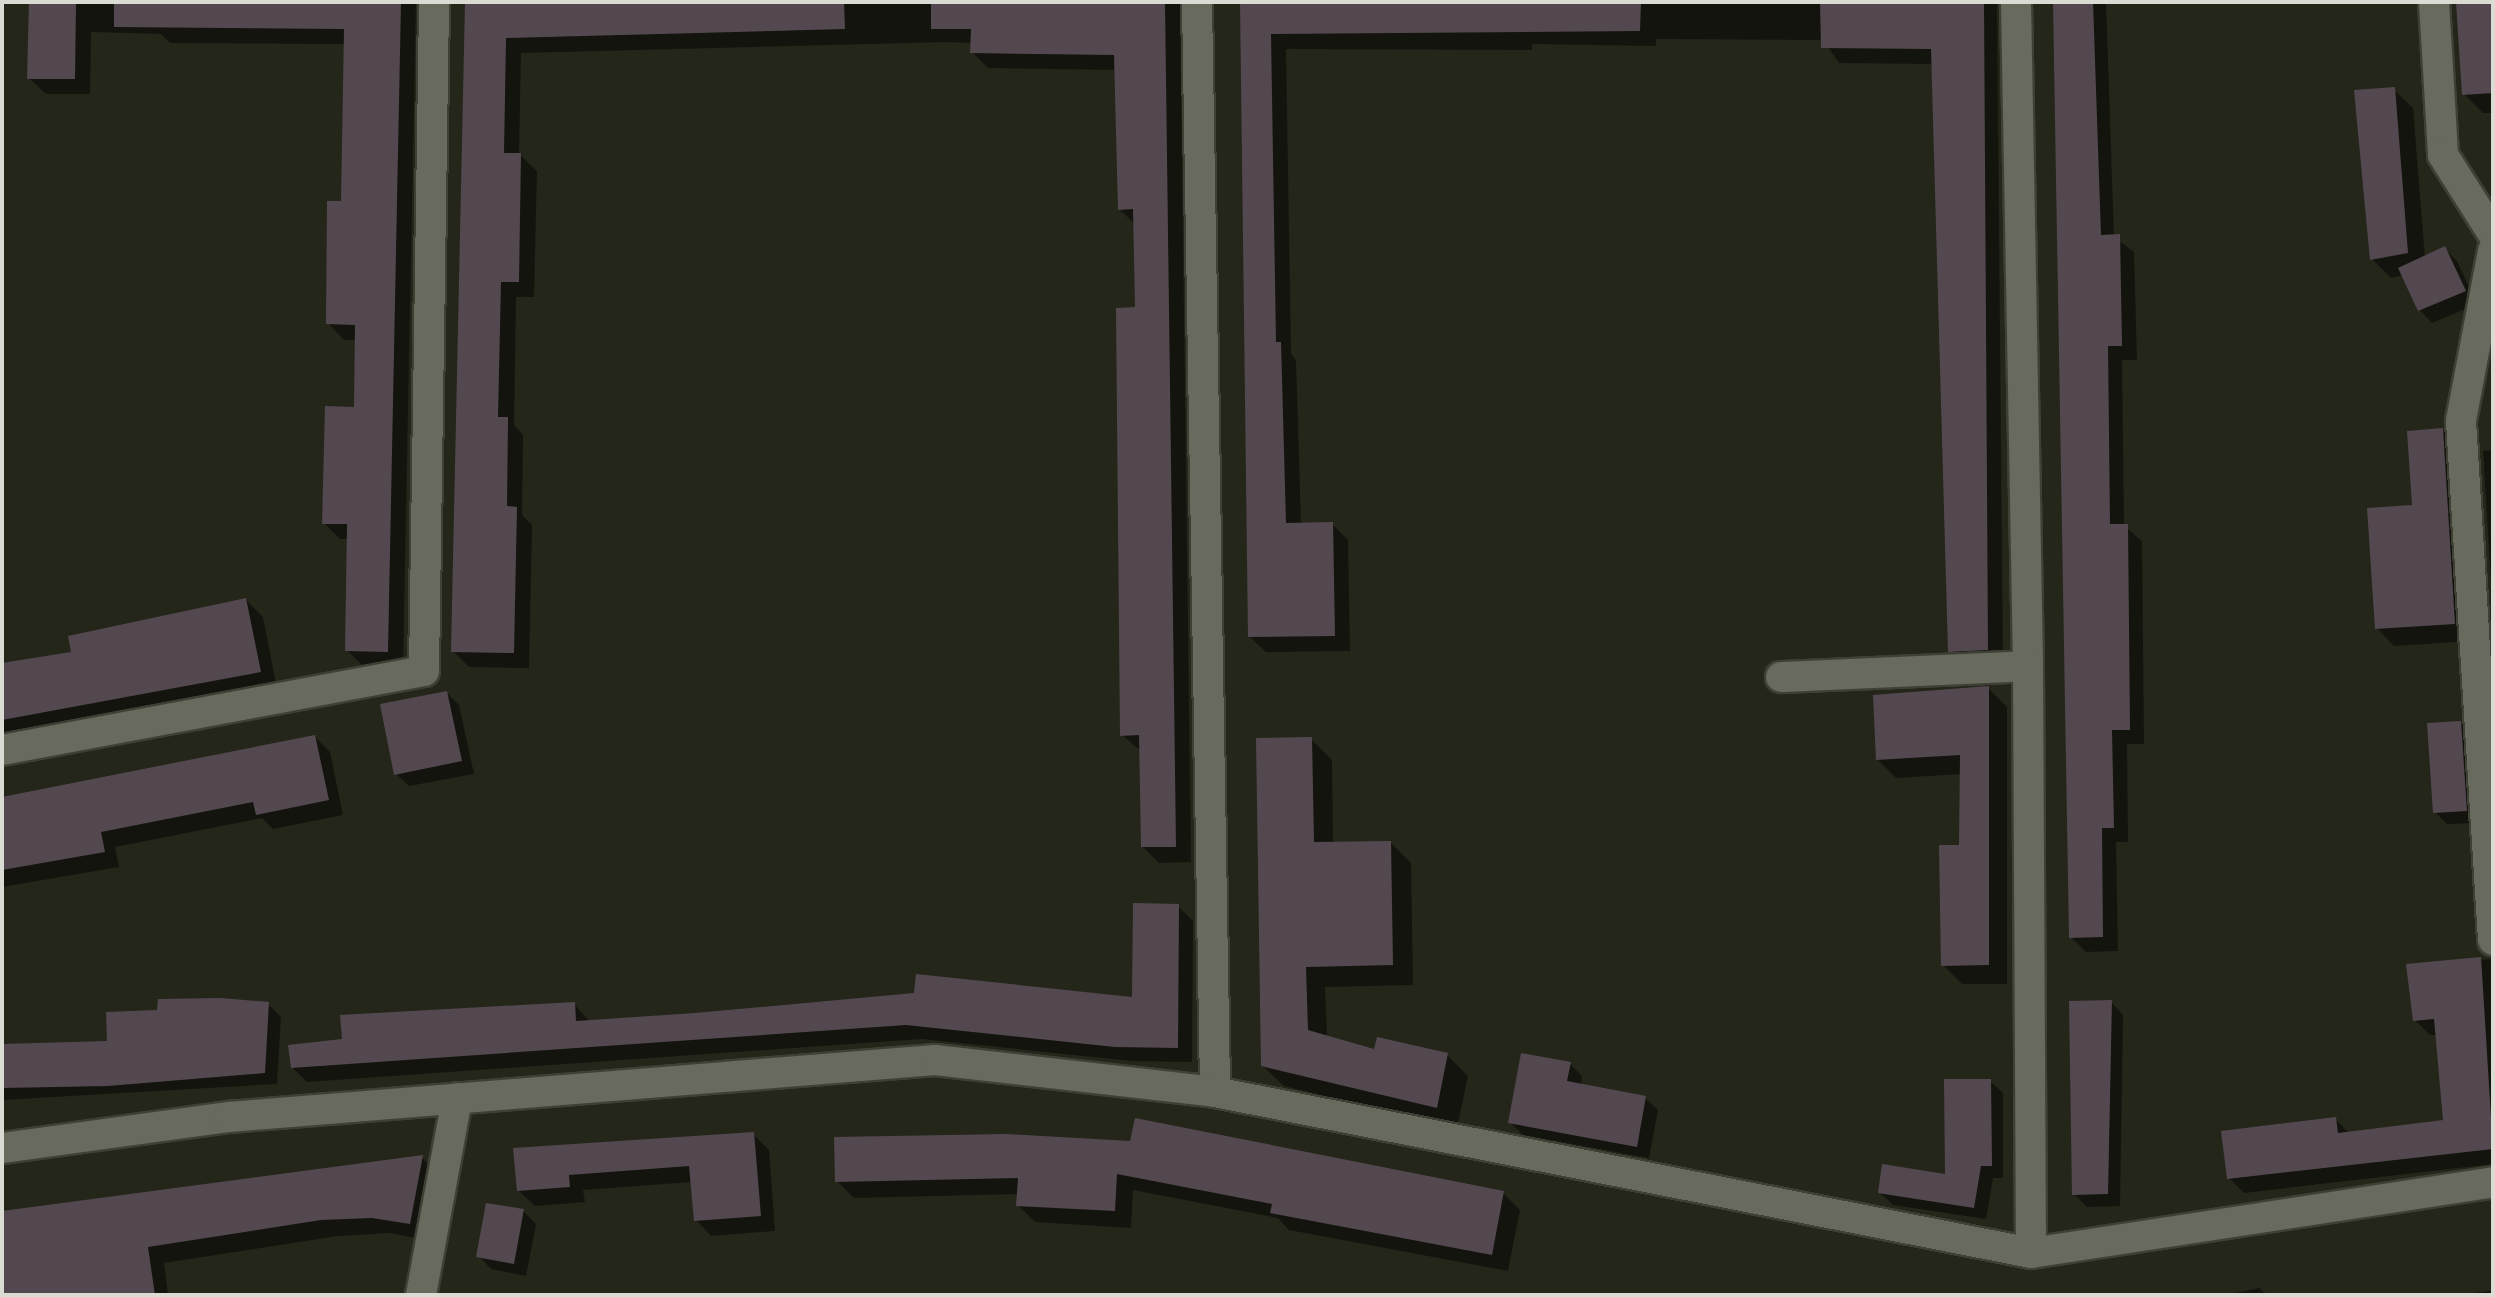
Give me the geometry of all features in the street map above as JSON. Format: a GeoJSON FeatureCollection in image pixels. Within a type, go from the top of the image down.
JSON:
{"type":"FeatureCollection","features":[{"type":"Feature","properties":{"kind":"street"},"geometry":{"type":"LineString","coordinates":[[2,750],[424,671],[434,2]]}},
{"type":"Feature","properties":{"kind":"street"},"geometry":{"type":"LineString","coordinates":[[1197,2],[1215,1092]]}},
{"type":"Feature","properties":{"kind":"street"},"geometry":{"type":"LineString","coordinates":[[2016,2],[2028,666],[2031,1253]]}},
{"type":"Feature","properties":{"kind":"street"},"geometry":{"type":"LineString","coordinates":[[2434,2],[2443,155],[2493,234]]}},
{"type":"Feature","properties":{"kind":"street"},"geometry":{"type":"LineString","coordinates":[[2493,251],[2461,421],[2493,940]]}},
{"type":"Feature","properties":{"kind":"street"},"geometry":{"type":"LineString","coordinates":[[1781,677],[2028,666]]}},
{"type":"Feature","properties":{"kind":"street"},"geometry":{"type":"LineString","coordinates":[[2,1148],[229,1117],[935,1060],[1215,1092],[2031,1253],[2493,1182]]}},
{"type":"Feature","properties":{"kind":"street"},"geometry":{"type":"LineString","coordinates":[[421,1295],[457,1098]]}},
{"type":"Feature","properties":{"kind":"building"},"geometry":{"type":"Polygon","coordinates":[[[29,2],[76,2],[75,79],[27,79],[29,2]]]}},
{"type":"Feature","properties":{"kind":"building"},"geometry":{"type":"Polygon","coordinates":[[[114,2],[401,2],[388,652],[345,651],[347,524],[322,524],[325,406],[354,407],[355,325],[326,324],[327,201],[341,201],[344,29],[114,27],[114,2]]]}},
{"type":"Feature","properties":{"kind":"building"},"geometry":{"type":"Polygon","coordinates":[[[465,2],[844,2],[845,29],[506,38],[504,153],[521,153],[519,282],[501,282],[498,417],[508,417],[507,506],[517,507],[514,653],[451,652],[465,2]]]}},
{"type":"Feature","properties":{"kind":"building"},"geometry":{"type":"Polygon","coordinates":[[[931,2],[1165,2],[1176,847],[1141,847],[1139,735],[1120,736],[1116,308],[1135,307],[1133,209],[1118,210],[1114,55],[970,53],[971,29],[931,29],[931,2]]]}},
{"type":"Feature","properties":{"kind":"building"},"geometry":{"type":"Polygon","coordinates":[[[1240,2],[1641,2],[1640,31],[1271,34],[1276,342],[1281,342],[1286,523],[1333,522],[1335,636],[1248,637],[1240,2]]]}},
{"type":"Feature","properties":{"kind":"building"},"geometry":{"type":"Polygon","coordinates":[[[1820,2],[1984,2],[1988,650],[1948,652],[1931,49],[1821,48],[1820,2]]]}},
{"type":"Feature","properties":{"kind":"building"},"geometry":{"type":"Polygon","coordinates":[[[2053,2],[2093,2],[2101,235],[2120,234],[2122,346],[2108,346],[2110,524],[2128,524],[2130,730],[2112,730],[2114,828],[2102,828],[2103,937],[2069,938],[2053,2]]]}},
{"type":"Feature","properties":{"kind":"building"},"geometry":{"type":"Polygon","coordinates":[[[2456,2],[2493,2],[2493,93],[2462,95],[2456,2]]]}},
{"type":"Feature","properties":{"kind":"building"},"geometry":{"type":"Polygon","coordinates":[[[2395,87],[2408,253],[2370,260],[2354,90],[2395,87]]]}},
{"type":"Feature","properties":{"kind":"building"},"geometry":{"type":"Polygon","coordinates":[[[2445,246],[2466,291],[2418,311],[2398,268],[2445,246]]]}},
{"type":"Feature","properties":{"kind":"building"},"geometry":{"type":"Polygon","coordinates":[[[2443,428],[2455,624],[2375,629],[2367,508],[2412,505],[2407,431],[2443,428]]]}},
{"type":"Feature","properties":{"kind":"building"},"geometry":{"type":"Polygon","coordinates":[[[246,598],[261,672],[2,720],[2,663],[71,652],[68,636],[246,598]]]}},
{"type":"Feature","properties":{"kind":"building"},"geometry":{"type":"Polygon","coordinates":[[[1989,686],[1989,965],[1941,966],[1939,845],[1959,845],[1960,755],[1876,760],[1873,695],[1989,686]]]}},
{"type":"Feature","properties":{"kind":"building"},"geometry":{"type":"Polygon","coordinates":[[[447,691],[462,761],[394,775],[380,704],[447,691]]]}},
{"type":"Feature","properties":{"kind":"building"},"geometry":{"type":"Polygon","coordinates":[[[2461,721],[2467,811],[2433,813],[2427,723],[2461,721]]]}},
{"type":"Feature","properties":{"kind":"building"},"geometry":{"type":"Polygon","coordinates":[[[315,735],[329,800],[256,815],[253,802],[101,832],[105,852],[2,870],[2,797],[315,735]]]}},
{"type":"Feature","properties":{"kind":"building"},"geometry":{"type":"Polygon","coordinates":[[[1312,737],[1314,842],[1391,841],[1393,965],[1306,967],[1308,1030],[1374,1049],[1377,1037],[1448,1053],[1437,1108],[1261,1066],[1256,738],[1312,737]]]}},
{"type":"Feature","properties":{"kind":"building"},"geometry":{"type":"Polygon","coordinates":[[[1133,903],[1179,904],[1178,1048],[1115,1047],[906,1025],[291,1068],[288,1045],[342,1039],[340,1015],[575,1002],[576,1021],[695,1013],[914,993],[916,974],[1132,997],[1133,903]]]}},
{"type":"Feature","properties":{"kind":"building"},"geometry":{"type":"Polygon","coordinates":[[[2481,957],[2493,1149],[2227,1179],[2221,1131],[2336,1117],[2338,1133],[2443,1120],[2434,1019],[2413,1021],[2406,964],[2481,957]]]}},
{"type":"Feature","properties":{"kind":"building"},"geometry":{"type":"Polygon","coordinates":[[[221,998],[269,1002],[265,1073],[108,1086],[2,1088],[2,1044],[107,1041],[106,1012],[157,1010],[158,999],[221,998]]]}},
{"type":"Feature","properties":{"kind":"building"},"geometry":{"type":"Polygon","coordinates":[[[2112,1000],[2108,1194],[2072,1195],[2069,1001],[2112,1000]]]}},
{"type":"Feature","properties":{"kind":"building"},"geometry":{"type":"Polygon","coordinates":[[[1521,1053],[1571,1062],[1567,1081],[1646,1096],[1637,1147],[1508,1123],[1521,1053]]]}},
{"type":"Feature","properties":{"kind":"building"},"geometry":{"type":"Polygon","coordinates":[[[1944,1079],[1991,1079],[1992,1166],[1981,1166],[1974,1208],[1878,1193],[1882,1164],[1945,1174],[1944,1079]]]}},
{"type":"Feature","properties":{"kind":"building"},"geometry":{"type":"Polygon","coordinates":[[[1135,1118],[1504,1191],[1492,1255],[1270,1213],[1272,1204],[1117,1174],[1115,1211],[1016,1206],[1018,1178],[835,1182],[834,1137],[1007,1134],[1130,1141],[1135,1118]]]}},
{"type":"Feature","properties":{"kind":"building"},"geometry":{"type":"Polygon","coordinates":[[[754,1132],[761,1216],[694,1221],[689,1166],[569,1175],[570,1187],[517,1191],[513,1148],[754,1132]]]}},
{"type":"Feature","properties":{"kind":"building"},"geometry":{"type":"Polygon","coordinates":[[[423,1155],[410,1224],[372,1218],[321,1220],[148,1247],[155,1295],[2,1295],[2,1211],[423,1155]]]}},
{"type":"Feature","properties":{"kind":"building"},"geometry":{"type":"Polygon","coordinates":[[[486,1203],[524,1209],[514,1264],[476,1257],[486,1203]]]}}]}
